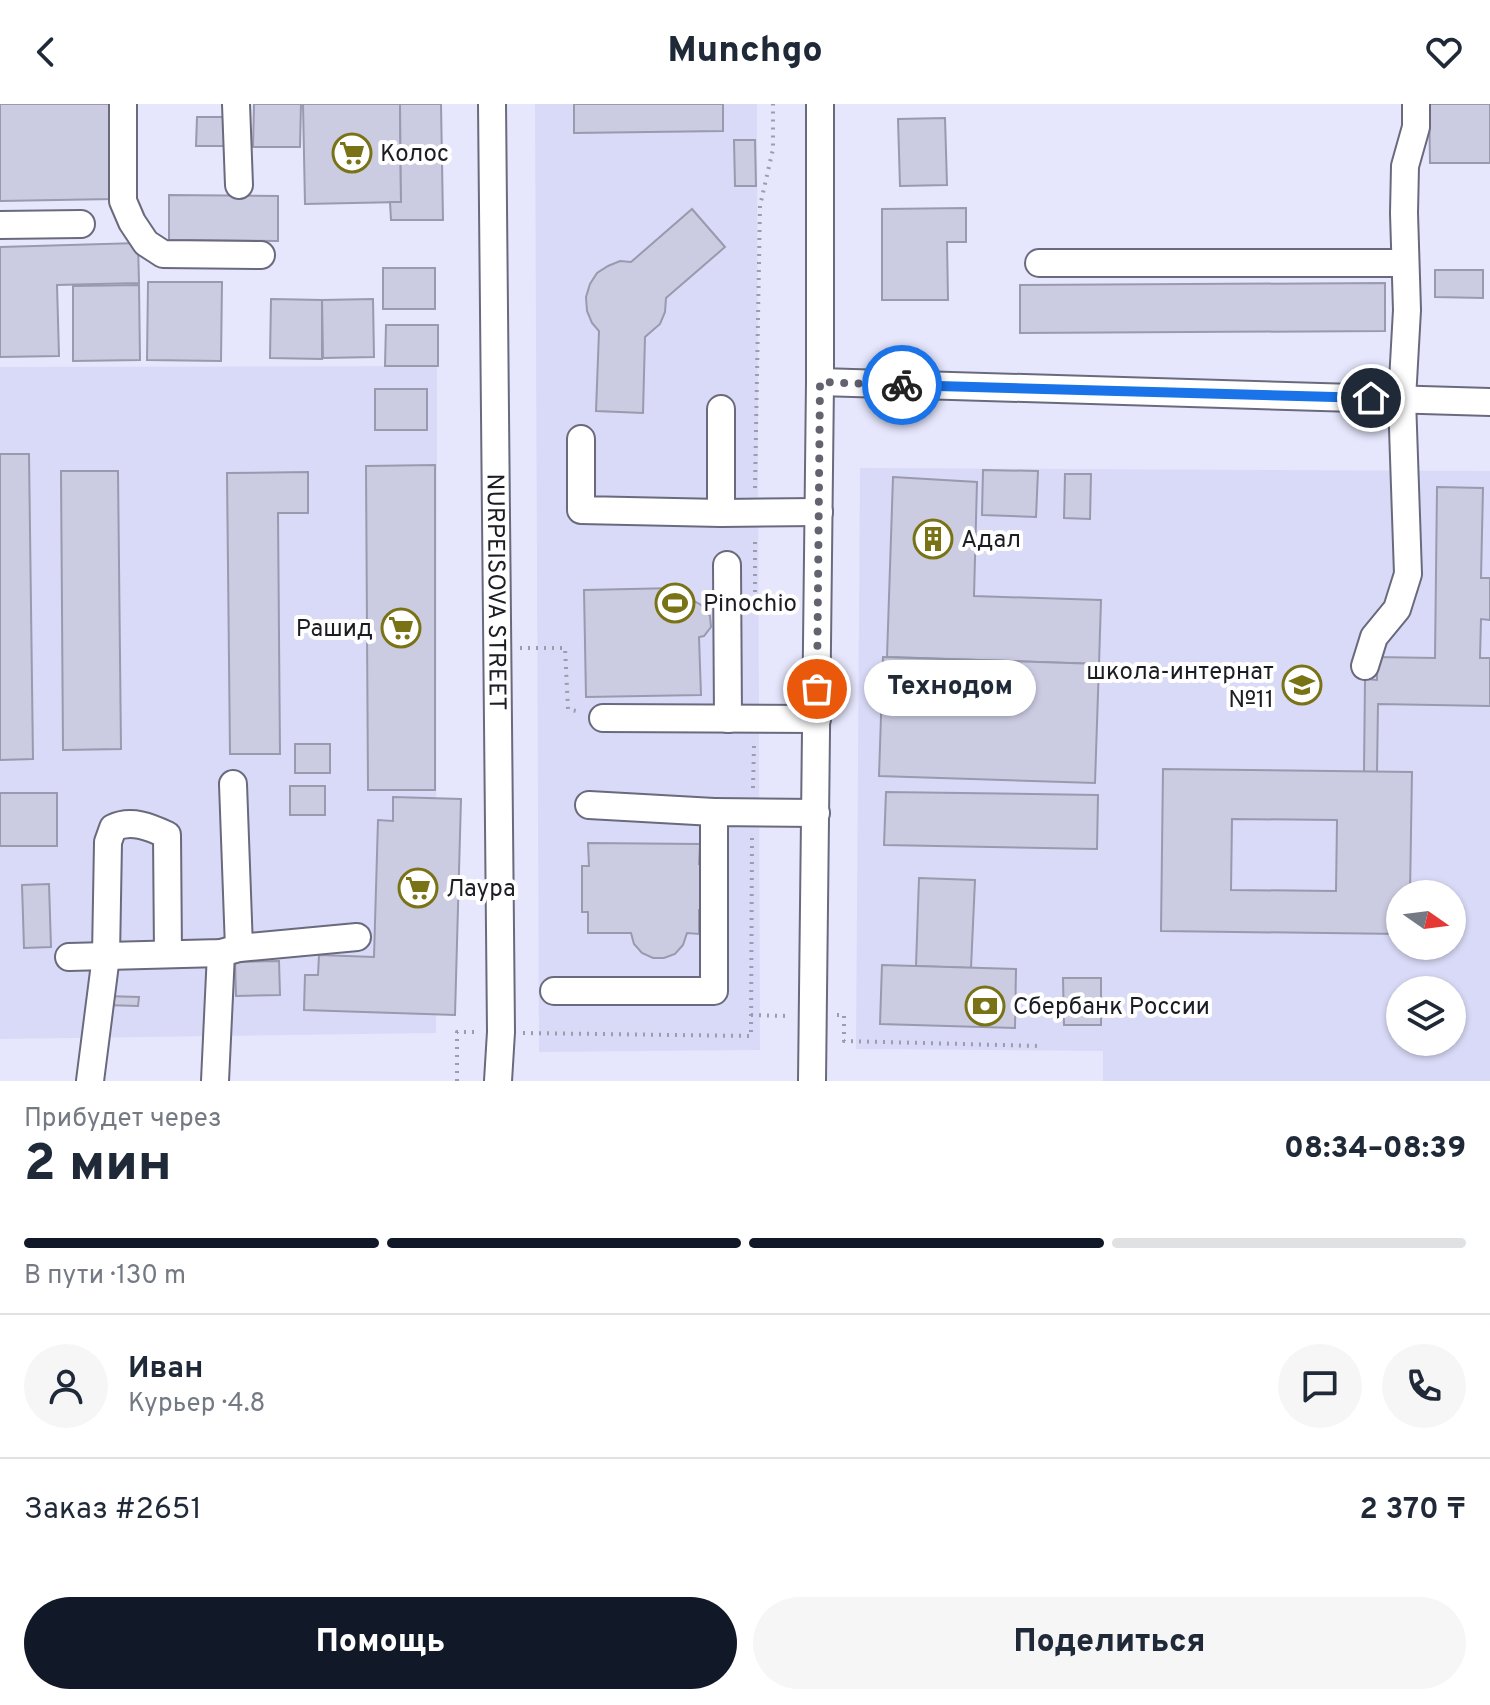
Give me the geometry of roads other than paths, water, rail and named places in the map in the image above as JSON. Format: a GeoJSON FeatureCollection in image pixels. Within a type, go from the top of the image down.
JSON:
{"type":"FeatureCollection","features":[{"type":"Feature","properties":{"kind":"street"},"geometry":{"type":"LineString","coordinates":[[123,104],[123,201],[146,243],[163,254],[261,255]]}},
{"type":"Feature","properties":{"kind":"street"},"geometry":{"type":"LineString","coordinates":[[236,104],[239,185]]}},
{"type":"Feature","properties":{"kind":"street","name":"NURPEISOVA STREET"},"geometry":{"type":"LineString","coordinates":[[492,104],[501,1032],[498,1081]]}},
{"type":"Feature","properties":{"kind":"street"},"geometry":{"type":"LineString","coordinates":[[812,1081],[820,104]]}},
{"type":"Feature","properties":{"kind":"street"},"geometry":{"type":"LineString","coordinates":[[1365,666],[1374,637],[1397,609],[1408,574],[1402,399],[1407,310],[1405,166],[1416,127],[1416,104]]}},
{"type":"Feature","properties":{"kind":"street"},"geometry":{"type":"LineString","coordinates":[[0,225],[81,224]]}},
{"type":"Feature","properties":{"kind":"street"},"geometry":{"type":"LineString","coordinates":[[1039,263],[1405,263]]}},
{"type":"Feature","properties":{"kind":"street"},"geometry":{"type":"LineString","coordinates":[[820,382],[1490,402]]}},
{"type":"Feature","properties":{"kind":"street"},"geometry":{"type":"LineString","coordinates":[[721,409],[721,513]]}},
{"type":"Feature","properties":{"kind":"street"},"geometry":{"type":"LineString","coordinates":[[581,439],[581,510],[819,512]]}},
{"type":"Feature","properties":{"kind":"street"},"geometry":{"type":"LineString","coordinates":[[727,565],[728,719]]}},
{"type":"Feature","properties":{"kind":"street"},"geometry":{"type":"LineString","coordinates":[[603,718],[817,719]]}},
{"type":"Feature","properties":{"kind":"street"},"geometry":{"type":"LineString","coordinates":[[215,1081],[230,950],[233,784]]}},
{"type":"Feature","properties":{"kind":"street"},"geometry":{"type":"LineString","coordinates":[[589,805],[714,812],[816,813]]}},
{"type":"Feature","properties":{"kind":"street"},"geometry":{"type":"LineString","coordinates":[[554,991],[714,991],[714,812]]}},
{"type":"Feature","properties":{"kind":"street"},"geometry":{"type":"LineString","coordinates":[[90,1081],[106,956],[108,842],[113,828],[121,824],[152,827],[167,835],[168,954]]}},
{"type":"Feature","properties":{"kind":"street"},"geometry":{"type":"LineString","coordinates":[[69,957],[230,950],[357,937]]}},
{"type":"Feature","properties":{"kind":"place","name":"Колос"},"geometry":{"type":"Point","coordinates":[352,153]}},
{"type":"Feature","properties":{"kind":"place","name":"Адал"},"geometry":{"type":"Point","coordinates":[933,539]}},
{"type":"Feature","properties":{"kind":"place","name":"Pinochio"},"geometry":{"type":"Point","coordinates":[675,603]}},
{"type":"Feature","properties":{"kind":"place","name":"Рашид"},"geometry":{"type":"Point","coordinates":[401,628]}},
{"type":"Feature","properties":{"kind":"place","name":"школа-интернат №11"},"geometry":{"type":"Point","coordinates":[1302,685]}},
{"type":"Feature","properties":{"kind":"place","name":"Технодом"},"geometry":{"type":"Point","coordinates":[817,689]}},
{"type":"Feature","properties":{"kind":"place","name":"Лаура"},"geometry":{"type":"Point","coordinates":[418,888]}},
{"type":"Feature","properties":{"kind":"place","name":"Сбербанк России"},"geometry":{"type":"Point","coordinates":[985,1006]}}]}
